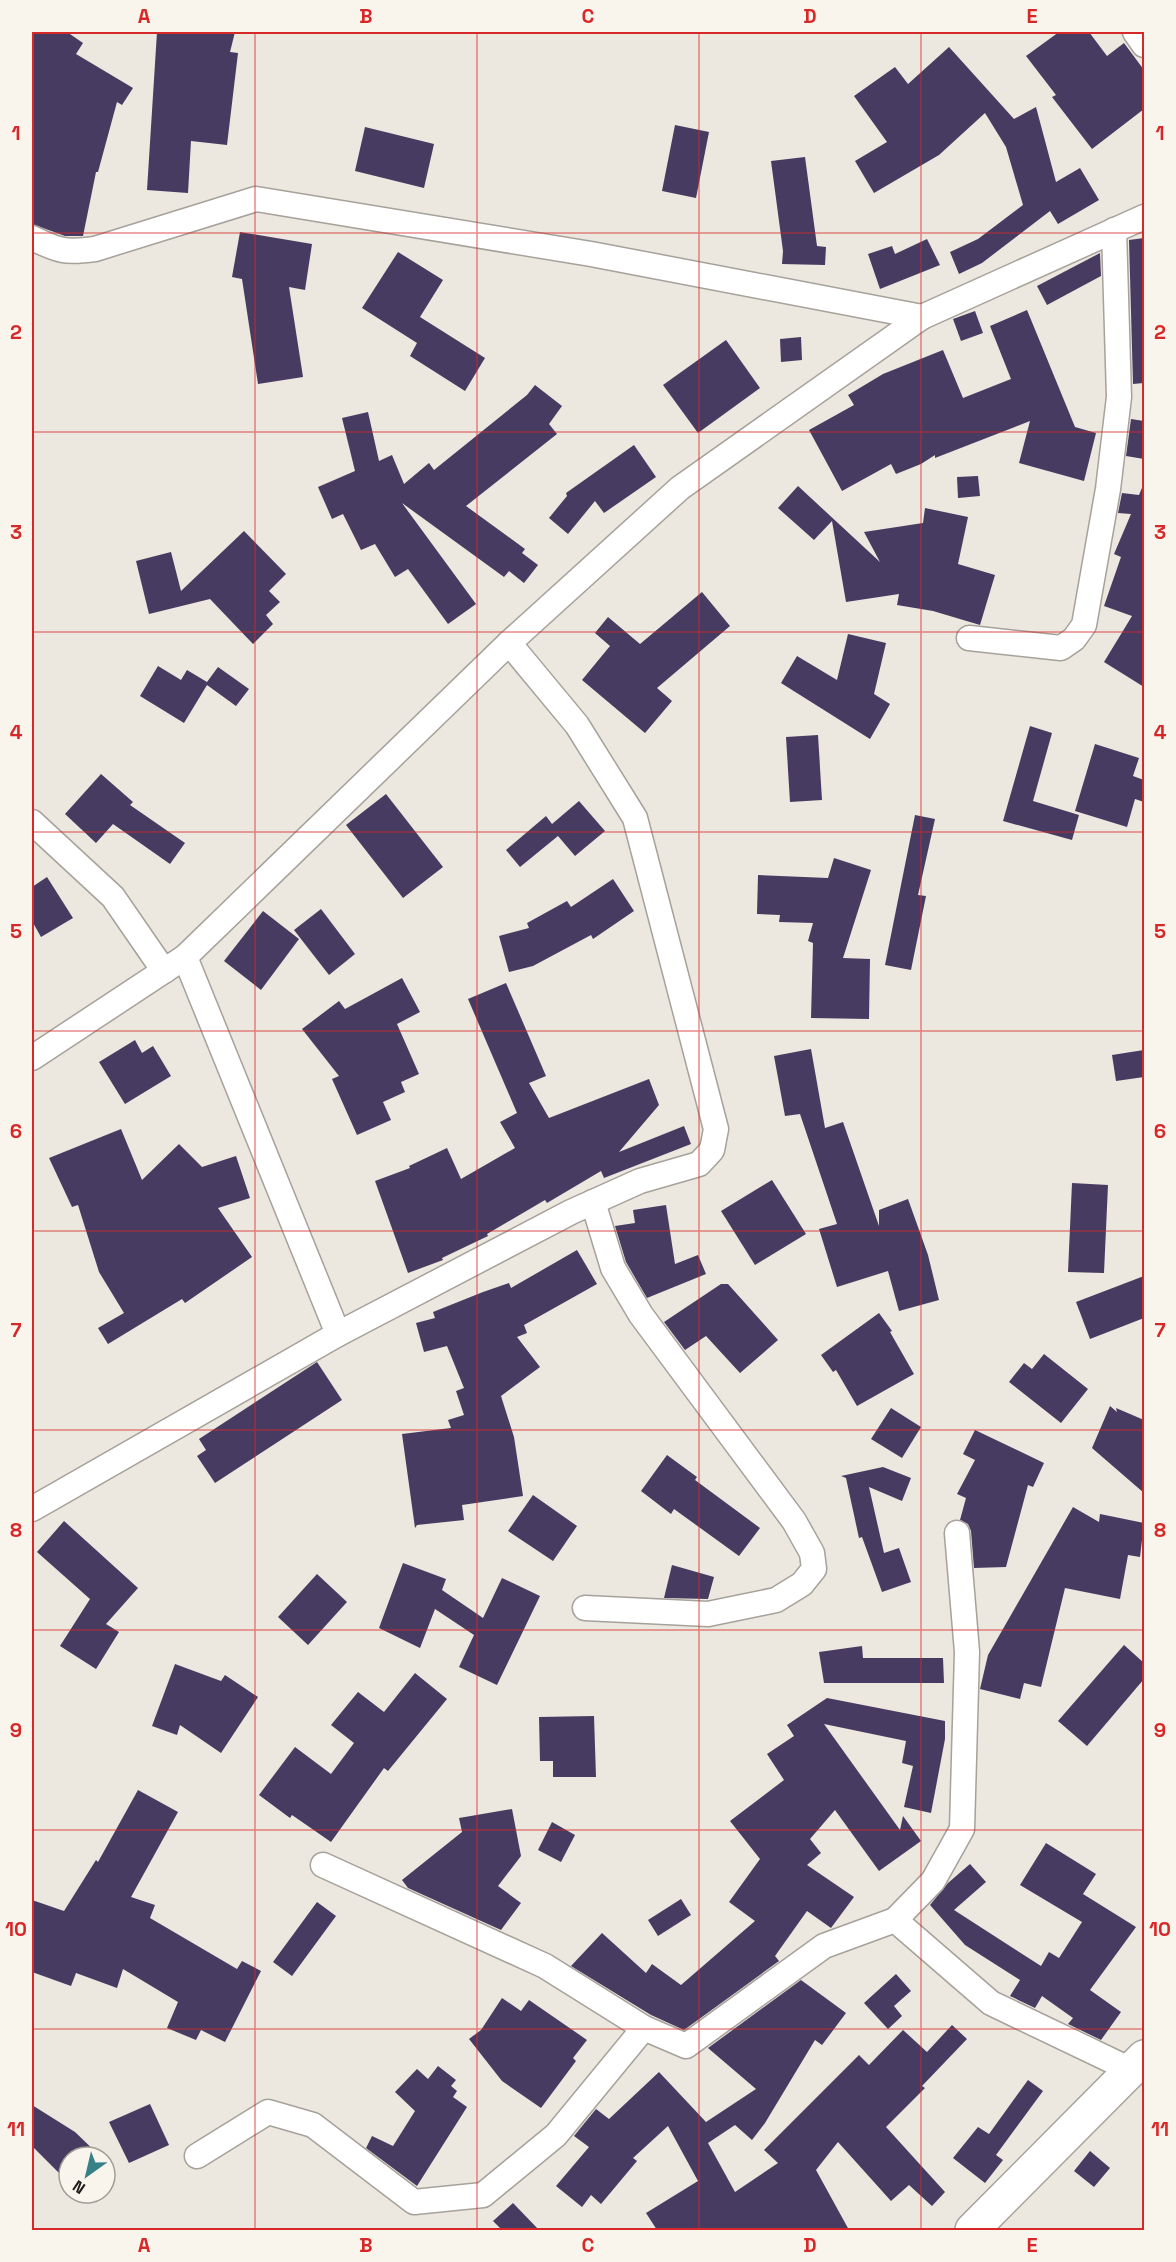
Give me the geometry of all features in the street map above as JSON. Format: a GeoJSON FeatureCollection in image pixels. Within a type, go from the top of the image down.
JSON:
{"type":"FeatureCollection","features":[{"type":"Feature","properties":{"kind":"street"},"geometry":{"type":"LineString","coordinates":[[1135,32],[1144,45]]}},
{"type":"Feature","properties":{"kind":"street"},"geometry":{"type":"LineString","coordinates":[[32,238],[49,247],[70,252],[95,249],[256,199],[591,254],[922,318]]}},
{"type":"Feature","properties":{"kind":"street"},"geometry":{"type":"LineString","coordinates":[[32,1058],[185,957],[509,642],[680,488],[922,318],[1144,217]]}},
{"type":"Feature","properties":{"kind":"street"},"geometry":{"type":"LineString","coordinates":[[969,638],[1061,648],[1074,639],[1084,625],[1108,489],[1119,396],[1114,230]]}},
{"type":"Feature","properties":{"kind":"street"},"geometry":{"type":"LineString","coordinates":[[32,1509],[338,1334],[593,1202],[640,1181],[699,1164],[712,1150],[716,1129],[635,818],[577,725],[509,642]]}},
{"type":"Feature","properties":{"kind":"street"},"geometry":{"type":"LineString","coordinates":[[32,822],[113,897],[165,971]]}},
{"type":"Feature","properties":{"kind":"street"},"geometry":{"type":"LineString","coordinates":[[185,957],[338,1334]]}},
{"type":"Feature","properties":{"kind":"street"},"geometry":{"type":"LineString","coordinates":[[585,1608],[708,1614],[776,1600],[802,1584],[814,1569],[812,1553],[794,1521],[641,1316],[613,1268],[593,1202]]}},
{"type":"Feature","properties":{"kind":"street"},"geometry":{"type":"LineString","coordinates":[[323,1865],[544,1966],[644,2028],[686,2046],[824,1946],[895,1920],[933,1881],[962,1829],[967,1652],[957,1533]]}},
{"type":"Feature","properties":{"kind":"street"},"geometry":{"type":"LineString","coordinates":[[895,1920],[991,2003],[1138,2063],[972,2230]]}},
{"type":"Feature","properties":{"kind":"street"},"geometry":{"type":"LineString","coordinates":[[196,2156],[268,2112],[313,2125],[414,2202],[483,2195],[556,2135],[644,2028]]}},
{"type":"Feature","properties":{"kind":"building"},"geometry":{"type":"Polygon","coordinates":[[[32,32],[67,32],[83,43],[76,54],[133,88],[122,105],[117,102],[98,172],[96,172],[83,236],[65,236],[32,224],[32,32]]]}},
{"type":"Feature","properties":{"kind":"building"},"geometry":{"type":"Polygon","coordinates":[[[157,32],[235,32],[230,52],[238,53],[227,145],[191,141],[188,193],[147,190],[157,32]]]}},
{"type":"Feature","properties":{"kind":"building"},"geometry":{"type":"Polygon","coordinates":[[[1059,32],[1089,32],[1107,56],[1124,43],[1144,70],[1144,109],[1092,149],[1052,97],[1056,95],[1026,56],[1059,32]]]}},
{"type":"Feature","properties":{"kind":"building"},"geometry":{"type":"Polygon","coordinates":[[[949,47],[1014,119],[1036,107],[1056,182],[1080,168],[1099,200],[1058,224],[1050,211],[982,263],[959,274],[950,252],[978,239],[1023,205],[1006,147],[985,113],[939,155],[874,193],[855,161],[887,142],[854,96],[895,67],[908,84],[949,47]]]}},
{"type":"Feature","properties":{"kind":"building"},"geometry":{"type":"Polygon","coordinates":[[[675,125],[709,132],[696,198],[662,191],[675,125]]]}},
{"type":"Feature","properties":{"kind":"building"},"geometry":{"type":"Polygon","coordinates":[[[365,127],[434,144],[424,188],[355,171],[365,127]]]}},
{"type":"Feature","properties":{"kind":"building"},"geometry":{"type":"Polygon","coordinates":[[[805,157],[817,246],[826,247],[825,265],[782,264],[783,251],[771,161],[805,157]]]}},
{"type":"Feature","properties":{"kind":"building"},"geometry":{"type":"Polygon","coordinates":[[[240,232],[312,244],[305,290],[289,287],[303,377],[258,384],[242,279],[232,277],[240,232]]]}},
{"type":"Feature","properties":{"kind":"building"},"geometry":{"type":"Polygon","coordinates":[[[1144,238],[1144,383],[1133,384],[1129,240],[1144,238]]]}},
{"type":"Feature","properties":{"kind":"building"},"geometry":{"type":"Polygon","coordinates":[[[927,239],[940,265],[880,289],[868,254],[892,246],[895,254],[927,239]]]}},
{"type":"Feature","properties":{"kind":"building"},"geometry":{"type":"Polygon","coordinates":[[[398,252],[443,280],[420,317],[485,358],[465,391],[410,356],[417,343],[362,308],[398,252]]]}},
{"type":"Feature","properties":{"kind":"building"},"geometry":{"type":"Polygon","coordinates":[[[1100,253],[1101,276],[1047,305],[1037,286],[1100,253]]]}},
{"type":"Feature","properties":{"kind":"building"},"geometry":{"type":"Polygon","coordinates":[[[1027,310],[1075,427],[1096,433],[1084,481],[1019,463],[1030,421],[935,458],[935,455],[921,464],[896,474],[891,464],[842,491],[809,430],[854,405],[848,395],[883,374],[943,350],[963,398],[1011,379],[990,326],[1027,310]]]}},
{"type":"Feature","properties":{"kind":"building"},"geometry":{"type":"Polygon","coordinates":[[[975,311],[983,333],[961,341],[953,319],[975,311]]]}},
{"type":"Feature","properties":{"kind":"building"},"geometry":{"type":"Polygon","coordinates":[[[801,337],[802,360],[781,362],[780,339],[801,337]]]}},
{"type":"Feature","properties":{"kind":"building"},"geometry":{"type":"Polygon","coordinates":[[[726,340],[760,388],[698,433],[663,385],[726,340]]]}},
{"type":"Feature","properties":{"kind":"building"},"geometry":{"type":"Polygon","coordinates":[[[535,385],[562,406],[549,424],[557,434],[466,506],[525,549],[522,553],[538,565],[524,583],[509,571],[504,577],[402,503],[476,604],[448,624],[408,569],[395,577],[375,544],[361,550],[343,514],[332,519],[318,487],[355,471],[342,418],[368,412],[379,461],[392,455],[404,484],[429,463],[434,470],[527,395],[535,385]]]}},
{"type":"Feature","properties":{"kind":"building"},"geometry":{"type":"Polygon","coordinates":[[[1131,419],[1144,421],[1144,459],[1126,456],[1131,419]]]}},
{"type":"Feature","properties":{"kind":"building"},"geometry":{"type":"Polygon","coordinates":[[[634,445],[656,477],[604,513],[595,501],[568,534],[549,518],[567,496],[566,493],[634,445]]]}},
{"type":"Feature","properties":{"kind":"building"},"geometry":{"type":"Polygon","coordinates":[[[978,476],[980,496],[958,498],[957,477],[978,476]]]}},
{"type":"Feature","properties":{"kind":"building"},"geometry":{"type":"Polygon","coordinates":[[[1144,483],[1144,687],[1104,662],[1132,616],[1104,606],[1121,557],[1114,554],[1131,514],[1118,513],[1122,493],[1139,495],[1144,483]]]}},
{"type":"Feature","properties":{"kind":"building"},"geometry":{"type":"Polygon","coordinates":[[[798,486],[880,562],[864,532],[923,523],[925,508],[968,517],[958,564],[995,575],[980,625],[933,611],[897,605],[899,594],[846,602],[832,521],[814,540],[778,508],[798,486]]]}},
{"type":"Feature","properties":{"kind":"building"},"geometry":{"type":"Polygon","coordinates":[[[244,531],[286,574],[269,591],[280,602],[266,615],[273,624],[253,644],[210,599],[149,614],[136,561],[171,552],[181,591],[244,531]]]}},
{"type":"Feature","properties":{"kind":"building"},"geometry":{"type":"Polygon","coordinates":[[[702,592],[730,626],[657,688],[672,701],[645,733],[582,680],[610,646],[595,633],[608,617],[640,644],[702,592]]]}},
{"type":"Feature","properties":{"kind":"building"},"geometry":{"type":"Polygon","coordinates":[[[848,634],[886,643],[874,694],[890,704],[870,739],[781,683],[797,656],[837,680],[848,634]]]}},
{"type":"Feature","properties":{"kind":"building"},"geometry":{"type":"Polygon","coordinates":[[[158,666],[181,680],[187,670],[207,682],[218,667],[249,689],[236,706],[207,685],[184,723],[140,696],[158,666]]]}},
{"type":"Feature","properties":{"kind":"building"},"geometry":{"type":"Polygon","coordinates":[[[1030,726],[1052,733],[1033,801],[1079,815],[1072,840],[1003,821],[1030,726]]]}},
{"type":"Feature","properties":{"kind":"building"},"geometry":{"type":"Polygon","coordinates":[[[818,735],[822,800],[790,802],[786,737],[818,735]]]}},
{"type":"Feature","properties":{"kind":"building"},"geometry":{"type":"Polygon","coordinates":[[[1095,744],[1139,758],[1133,776],[1144,780],[1144,802],[1135,799],[1127,827],[1075,811],[1095,744]]]}},
{"type":"Feature","properties":{"kind":"building"},"geometry":{"type":"Polygon","coordinates":[[[101,774],[133,802],[130,805],[185,843],[170,864],[113,824],[96,843],[65,814],[101,774]]]}},
{"type":"Feature","properties":{"kind":"building"},"geometry":{"type":"Polygon","coordinates":[[[386,794],[443,867],[403,898],[346,825],[386,794]]]}},
{"type":"Feature","properties":{"kind":"building"},"geometry":{"type":"Polygon","coordinates":[[[579,801],[605,831],[575,856],[558,836],[520,867],[506,850],[546,816],[552,824],[579,801]]]}},
{"type":"Feature","properties":{"kind":"building"},"geometry":{"type":"Polygon","coordinates":[[[915,815],[935,819],[918,895],[926,896],[911,970],[885,965],[915,815]]]}},
{"type":"Feature","properties":{"kind":"building"},"geometry":{"type":"Polygon","coordinates":[[[834,858],[871,870],[843,958],[870,959],[869,1019],[811,1018],[813,943],[808,941],[813,923],[779,922],[780,915],[757,914],[758,875],[828,878],[834,858]]]}},
{"type":"Feature","properties":{"kind":"building"},"geometry":{"type":"Polygon","coordinates":[[[47,877],[73,918],[41,937],[32,921],[32,887],[47,877]]]}},
{"type":"Feature","properties":{"kind":"building"},"geometry":{"type":"Polygon","coordinates":[[[613,879],[634,911],[593,939],[591,935],[533,966],[509,972],[499,936],[529,928],[527,923],[567,901],[571,907],[613,879]]]}},
{"type":"Feature","properties":{"kind":"building"},"geometry":{"type":"Polygon","coordinates":[[[321,909],[355,954],[329,975],[294,930],[321,909]]]}},
{"type":"Feature","properties":{"kind":"building"},"geometry":{"type":"Polygon","coordinates":[[[263,911],[299,939],[261,990],[224,961],[263,911]]]}},
{"type":"Feature","properties":{"kind":"building"},"geometry":{"type":"Polygon","coordinates":[[[402,978],[420,1012],[397,1024],[419,1074],[401,1082],[405,1092],[383,1102],[391,1120],[357,1135],[332,1079],[339,1076],[302,1029],[339,1001],[345,1009],[402,978]]]}},
{"type":"Feature","properties":{"kind":"building"},"geometry":{"type":"Polygon","coordinates":[[[506,983],[546,1076],[529,1083],[549,1118],[649,1079],[659,1105],[619,1152],[684,1126],[691,1144],[604,1178],[601,1171],[547,1203],[545,1200],[487,1234],[488,1236],[442,1258],[443,1260],[408,1273],[375,1181],[410,1168],[409,1166],[447,1148],[461,1179],[515,1148],[500,1122],[517,1113],[468,999],[506,983]]]}},
{"type":"Feature","properties":{"kind":"building"},"geometry":{"type":"Polygon","coordinates":[[[135,1040],[142,1053],[153,1046],[171,1076],[125,1104],[99,1062],[135,1040]]]}},
{"type":"Feature","properties":{"kind":"building"},"geometry":{"type":"Polygon","coordinates":[[[811,1049],[825,1128],[843,1122],[879,1226],[879,1210],[908,1199],[928,1255],[939,1300],[899,1311],[888,1271],[837,1287],[819,1229],[837,1224],[800,1114],[785,1116],[774,1056],[811,1049]]]}},
{"type":"Feature","properties":{"kind":"building"},"geometry":{"type":"Polygon","coordinates":[[[1144,1050],[1144,1077],[1116,1081],[1112,1055],[1144,1050]]]}},
{"type":"Feature","properties":{"kind":"building"},"geometry":{"type":"Polygon","coordinates":[[[121,1129],[142,1180],[179,1144],[202,1167],[236,1156],[250,1198],[218,1208],[252,1257],[185,1303],[182,1299],[108,1344],[98,1328],[124,1313],[99,1272],[78,1205],[72,1207],[49,1158],[121,1129]]]}},
{"type":"Feature","properties":{"kind":"building"},"geometry":{"type":"Polygon","coordinates":[[[772,1180],[806,1234],[755,1265],[721,1211],[772,1180]]]}},
{"type":"Feature","properties":{"kind":"building"},"geometry":{"type":"Polygon","coordinates":[[[1072,1183],[1108,1185],[1104,1273],[1068,1272],[1072,1183]]]}},
{"type":"Feature","properties":{"kind":"building"},"geometry":{"type":"Polygon","coordinates":[[[666,1205],[675,1264],[698,1255],[706,1274],[647,1298],[626,1262],[615,1226],[635,1223],[633,1210],[666,1205]]]}},
{"type":"Feature","properties":{"kind":"building"},"geometry":{"type":"Polygon","coordinates":[[[577,1250],[597,1284],[524,1325],[527,1333],[517,1337],[540,1367],[501,1396],[514,1437],[523,1496],[462,1505],[464,1520],[417,1525],[415,1528],[402,1434],[451,1428],[448,1420],[464,1415],[456,1391],[464,1388],[447,1346],[424,1352],[416,1323],[435,1318],[433,1312],[483,1292],[509,1283],[511,1288],[577,1250]]]}},
{"type":"Feature","properties":{"kind":"building"},"geometry":{"type":"Polygon","coordinates":[[[1144,1276],[1144,1318],[1090,1339],[1076,1302],[1144,1276]]]}},
{"type":"Feature","properties":{"kind":"building"},"geometry":{"type":"Polygon","coordinates":[[[721,1284],[728,1284],[778,1340],[740,1373],[706,1336],[685,1350],[664,1322],[721,1284]]]}},
{"type":"Feature","properties":{"kind":"building"},"geometry":{"type":"Polygon","coordinates":[[[879,1313],[892,1331],[890,1332],[914,1374],[857,1406],[836,1370],[833,1372],[821,1355],[879,1313]]]}},
{"type":"Feature","properties":{"kind":"building"},"geometry":{"type":"Polygon","coordinates":[[[1044,1354],[1088,1389],[1061,1423],[1009,1382],[1024,1363],[1032,1369],[1044,1354]]]}},
{"type":"Feature","properties":{"kind":"building"},"geometry":{"type":"Polygon","coordinates":[[[317,1362],[342,1400],[215,1483],[197,1456],[206,1450],[199,1439],[317,1362]]]}},
{"type":"Feature","properties":{"kind":"building"},"geometry":{"type":"Polygon","coordinates":[[[1110,1406],[1117,1412],[1116,1408],[1144,1420],[1144,1493],[1092,1448],[1110,1406]]]}},
{"type":"Feature","properties":{"kind":"building"},"geometry":{"type":"Polygon","coordinates":[[[891,1408],[921,1427],[902,1458],[871,1439],[891,1408]]]}},
{"type":"Feature","properties":{"kind":"building"},"geometry":{"type":"Polygon","coordinates":[[[975,1430],[1044,1463],[1033,1487],[1028,1485],[1006,1567],[974,1568],[971,1531],[968,1524],[960,1520],[966,1498],[957,1494],[975,1460],[963,1454],[975,1430]]]}},
{"type":"Feature","properties":{"kind":"building"},"geometry":{"type":"Polygon","coordinates":[[[667,1455],[697,1477],[695,1480],[760,1528],[739,1556],[674,1509],[671,1514],[641,1491],[667,1455]]]}},
{"type":"Feature","properties":{"kind":"building"},"geometry":{"type":"Polygon","coordinates":[[[883,1467],[911,1478],[902,1501],[869,1487],[884,1553],[899,1548],[911,1582],[882,1592],[862,1537],[859,1538],[846,1478],[841,1476],[883,1467]]]}},
{"type":"Feature","properties":{"kind":"building"},"geometry":{"type":"Polygon","coordinates":[[[533,1495],[577,1526],[553,1561],[508,1531],[533,1495]]]}},
{"type":"Feature","properties":{"kind":"building"},"geometry":{"type":"Polygon","coordinates":[[[1073,1507],[1099,1522],[1100,1514],[1144,1523],[1140,1557],[1128,1555],[1120,1599],[1065,1588],[1041,1687],[1024,1683],[1020,1699],[980,1689],[988,1655],[1073,1507]]]}},
{"type":"Feature","properties":{"kind":"building"},"geometry":{"type":"Polygon","coordinates":[[[64,1521],[138,1588],[106,1624],[119,1632],[96,1669],[60,1646],[90,1599],[37,1552],[64,1521]]]}},
{"type":"Feature","properties":{"kind":"building"},"geometry":{"type":"Polygon","coordinates":[[[403,1563],[446,1579],[442,1590],[483,1618],[502,1578],[540,1596],[497,1685],[459,1667],[474,1635],[435,1609],[420,1648],[379,1628],[403,1563]]]}},
{"type":"Feature","properties":{"kind":"building"},"geometry":{"type":"Polygon","coordinates":[[[672,1565],[714,1577],[708,1599],[664,1598],[672,1565]]]}},
{"type":"Feature","properties":{"kind":"building"},"geometry":{"type":"Polygon","coordinates":[[[317,1574],[347,1602],[308,1645],[278,1617],[317,1574]]]}},
{"type":"Feature","properties":{"kind":"building"},"geometry":{"type":"Polygon","coordinates":[[[1124,1645],[1144,1663],[1144,1679],[1087,1746],[1058,1721],[1124,1645]]]}},
{"type":"Feature","properties":{"kind":"building"},"geometry":{"type":"Polygon","coordinates":[[[862,1646],[863,1658],[943,1658],[944,1683],[824,1683],[819,1652],[862,1646]]]}},
{"type":"Feature","properties":{"kind":"building"},"geometry":{"type":"Polygon","coordinates":[[[175,1664],[221,1681],[225,1675],[258,1697],[221,1753],[180,1725],[177,1735],[152,1726],[175,1664]]]}},
{"type":"Feature","properties":{"kind":"building"},"geometry":{"type":"Polygon","coordinates":[[[415,1673],[447,1699],[388,1771],[384,1768],[331,1842],[292,1815],[290,1818],[259,1795],[295,1747],[331,1774],[354,1743],[331,1725],[358,1692],[384,1712],[415,1673]]]}},
{"type":"Feature","properties":{"kind":"building"},"geometry":{"type":"Polygon","coordinates":[[[827,1698],[945,1721],[945,1739],[931,1813],[904,1807],[913,1766],[902,1763],[906,1741],[824,1724],[900,1830],[903,1816],[921,1841],[879,1871],[835,1810],[810,1839],[821,1853],[807,1865],[854,1897],[831,1928],[807,1911],[775,1956],[779,1961],[684,2030],[651,2015],[571,1966],[602,1933],[646,1973],[652,1964],[681,1985],[755,1921],[729,1902],[760,1859],[730,1821],[784,1780],[767,1754],[794,1736],[787,1725],[827,1698]]]}},
{"type":"Feature","properties":{"kind":"building"},"geometry":{"type":"Polygon","coordinates":[[[594,1716],[596,1777],[553,1777],[553,1761],[540,1761],[539,1717],[594,1716]]]}},
{"type":"Feature","properties":{"kind":"building"},"geometry":{"type":"Polygon","coordinates":[[[138,1790],[178,1812],[131,1897],[155,1905],[150,1918],[237,1969],[242,1961],[261,1971],[225,2042],[201,2030],[196,2040],[167,2028],[178,2002],[123,1969],[117,1988],[76,1973],[71,1986],[32,1972],[32,1900],[64,1911],[96,1860],[98,1862],[138,1790]]]}},
{"type":"Feature","properties":{"kind":"building"},"geometry":{"type":"Polygon","coordinates":[[[512,1809],[521,1856],[498,1886],[521,1903],[501,1930],[408,1888],[402,1880],[462,1832],[459,1818],[512,1809]]]}},
{"type":"Feature","properties":{"kind":"building"},"geometry":{"type":"Polygon","coordinates":[[[552,1822],[575,1835],[561,1862],[538,1850],[552,1822]]]}},
{"type":"Feature","properties":{"kind":"building"},"geometry":{"type":"Polygon","coordinates":[[[1046,1843],[1096,1874],[1083,1894],[1136,1927],[1090,1990],[1121,2012],[1101,2040],[1068,2024],[1073,2018],[1042,1996],[1035,2008],[1010,1996],[1020,1980],[965,1945],[930,1905],[948,1883],[970,1864],[986,1882],[954,1910],[1041,1966],[1049,1952],[1059,1958],[1082,1922],[1020,1885],[1046,1843]]]}},
{"type":"Feature","properties":{"kind":"building"},"geometry":{"type":"Polygon","coordinates":[[[681,1899],[691,1915],[658,1936],[648,1920],[681,1899]]]}},
{"type":"Feature","properties":{"kind":"building"},"geometry":{"type":"Polygon","coordinates":[[[317,1902],[336,1916],[292,1976],[273,1962],[317,1902]]]}},
{"type":"Feature","properties":{"kind":"building"},"geometry":{"type":"Polygon","coordinates":[[[896,1974],[911,1991],[894,2006],[902,2016],[888,2029],[864,2003],[896,1974]]]}},
{"type":"Feature","properties":{"kind":"building"},"geometry":{"type":"Polygon","coordinates":[[[801,1980],[846,2013],[822,2045],[815,2040],[765,2123],[752,2140],[735,2125],[708,2143],[735,2192],[778,2163],[764,2150],[859,2055],[869,2065],[903,2030],[927,2052],[952,2025],[967,2039],[922,2086],[925,2088],[886,2127],[945,2192],[932,2206],[909,2185],[891,2201],[838,2142],[816,2170],[849,2230],[657,2230],[646,2213],[698,2181],[668,2126],[633,2158],[637,2161],[601,2204],[591,2195],[582,2207],[556,2186],[589,2147],[574,2136],[596,2109],[609,2119],[659,2072],[706,2122],[756,2089],[708,2048],[801,1980]]]}},
{"type":"Feature","properties":{"kind":"building"},"geometry":{"type":"Polygon","coordinates":[[[502,1998],[521,2011],[529,2000],[587,2040],[573,2058],[576,2061],[541,2108],[502,2081],[469,2039],[481,2030],[502,1998]]]}},
{"type":"Feature","properties":{"kind":"building"},"geometry":{"type":"Polygon","coordinates":[[[438,2066],[456,2080],[451,2086],[457,2091],[453,2097],[467,2107],[417,2186],[366,2148],[372,2136],[393,2146],[415,2111],[395,2092],[417,2069],[428,2079],[438,2066]]]}},
{"type":"Feature","properties":{"kind":"building"},"geometry":{"type":"Polygon","coordinates":[[[1028,2080],[1043,2091],[996,2155],[1003,2160],[985,2183],[953,2158],[978,2127],[989,2134],[1028,2080]]]}},
{"type":"Feature","properties":{"kind":"building"},"geometry":{"type":"Polygon","coordinates":[[[150,2104],[169,2145],[129,2163],[109,2122],[150,2104]]]}},
{"type":"Feature","properties":{"kind":"building"},"geometry":{"type":"Polygon","coordinates":[[[32,2105],[75,2132],[89,2145],[57,2145],[57,2171],[32,2146],[32,2105]]]}},
{"type":"Feature","properties":{"kind":"building"},"geometry":{"type":"Polygon","coordinates":[[[1090,2151],[1110,2168],[1094,2187],[1074,2171],[1090,2151]]]}},
{"type":"Feature","properties":{"kind":"building"},"geometry":{"type":"Polygon","coordinates":[[[513,2203],[539,2230],[502,2230],[493,2221],[513,2203]]]}}]}
